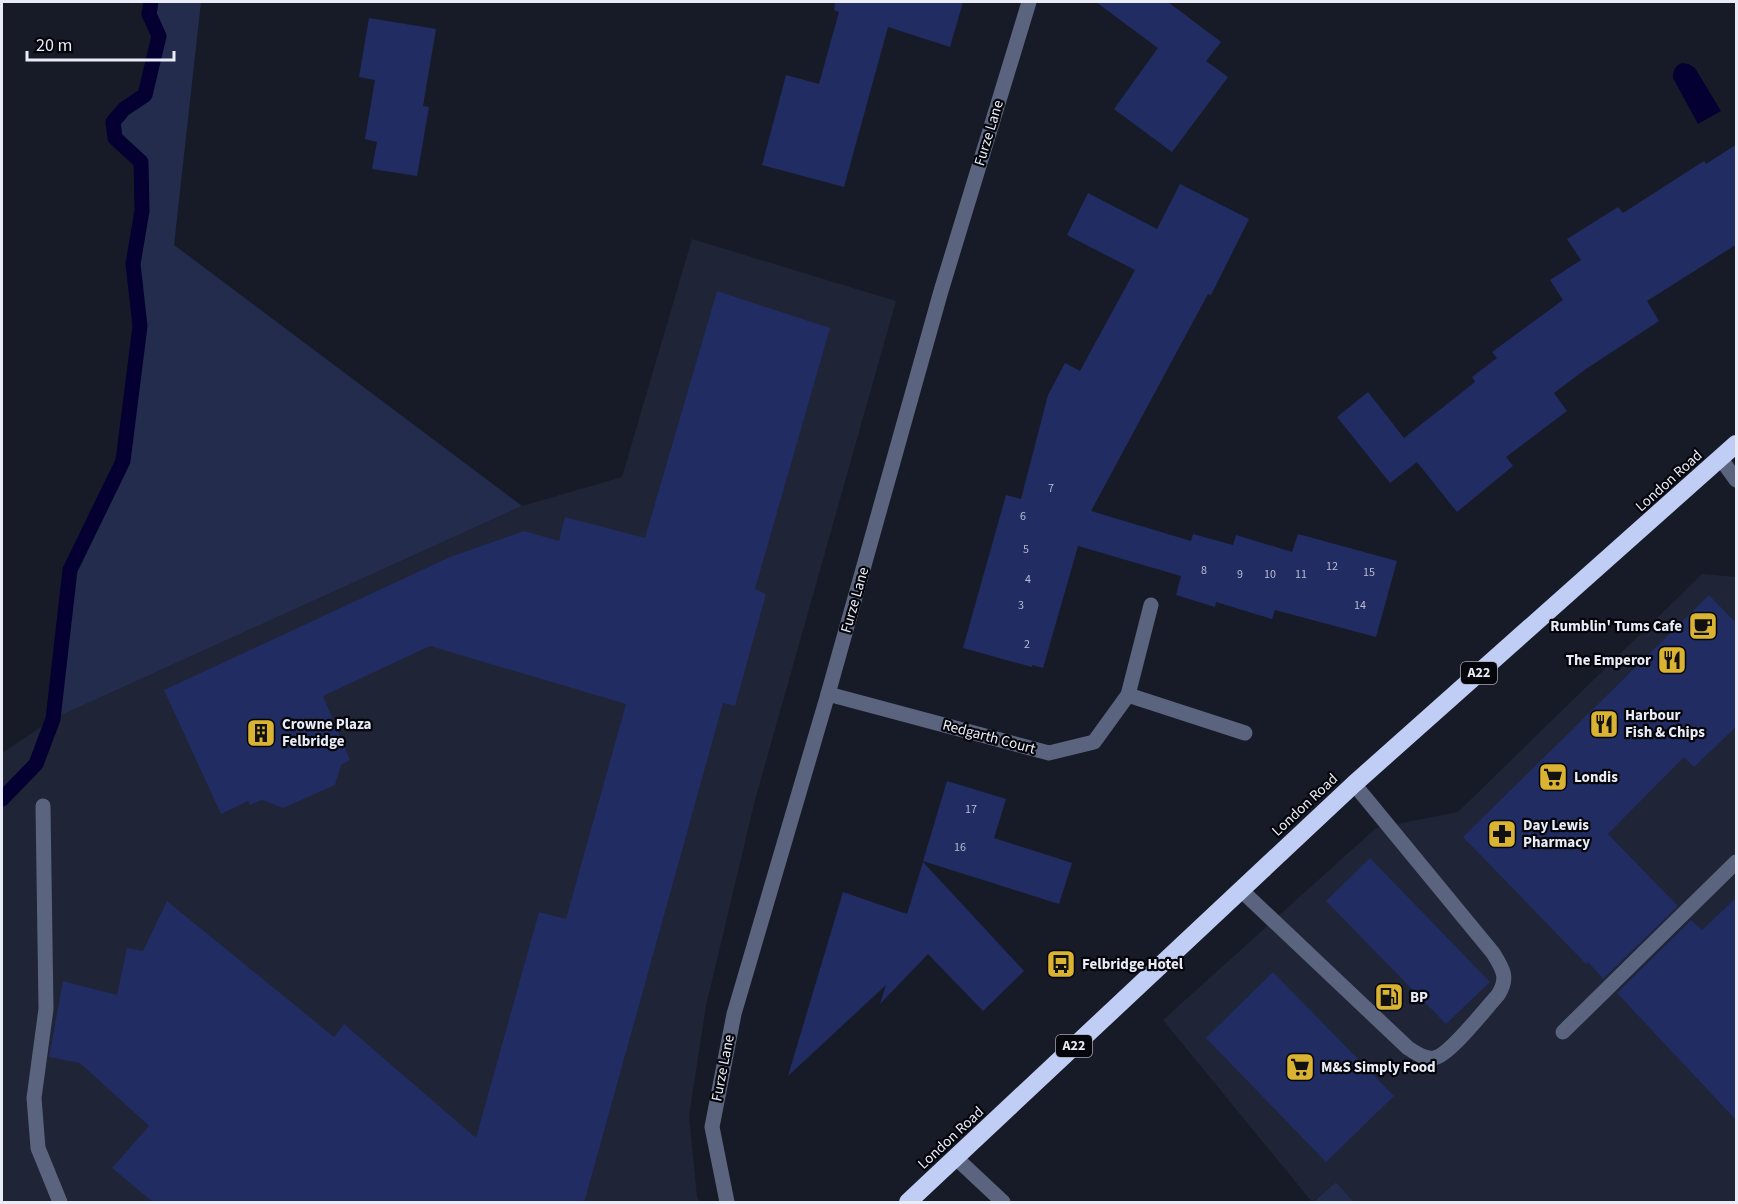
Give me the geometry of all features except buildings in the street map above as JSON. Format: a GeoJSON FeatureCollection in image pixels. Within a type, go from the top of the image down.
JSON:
{"type":"FeatureCollection","features":[{"type":"Feature","properties":{"kind":"highway","name":"London Road"},"geometry":{"type":"LineString","coordinates":[[908,1203],[1354,784],[1737,444]]}},
{"type":"Feature","properties":{"kind":"street","name":"Furze Lane"},"geometry":{"type":"LineString","coordinates":[[727,1203],[712,1127],[731,1025],[828,694],[938,303],[1029,2]]}},
{"type":"Feature","properties":{"kind":"street"},"geometry":{"type":"LineString","coordinates":[[1721,459],[1737,480]]}},
{"type":"Feature","properties":{"kind":"street","name":"Redgarth Court"},"geometry":{"type":"LineString","coordinates":[[828,694],[1049,753],[1094,742],[1128,695],[1151,605]]}},
{"type":"Feature","properties":{"kind":"street"},"geometry":{"type":"LineString","coordinates":[[1128,695],[1245,733]]}},
{"type":"Feature","properties":{"kind":"street"},"geometry":{"type":"LineString","coordinates":[[1241,890],[1408,1048],[1421,1056],[1430,1058],[1436,1058],[1448,1051],[1498,995],[1503,986],[1503,969],[1493,953],[1354,784]]}},
{"type":"Feature","properties":{"kind":"street"},"geometry":{"type":"LineString","coordinates":[[43,806],[46,1009],[34,1098],[38,1148],[60,1203]]}},
{"type":"Feature","properties":{"kind":"street"},"geometry":{"type":"LineString","coordinates":[[1563,1032],[1737,862]]}},
{"type":"Feature","properties":{"kind":"street"},"geometry":{"type":"LineString","coordinates":[[956,1158],[1003,1203]]}},
{"type":"Feature","properties":{"kind":"shaded area"},"geometry":{"type":"Polygon","coordinates":[[[151,2],[201,2],[174,245],[522,506],[53,719],[70,570],[123,461],[140,326],[133,264],[142,211],[141,162],[115,138],[113,122],[124,109],[145,95],[159,36],[149,14],[151,2]]]}},
{"type":"Feature","properties":{"kind":"shaded area"},"geometry":{"type":"Polygon","coordinates":[[[1682,63],[1695,68],[1721,111],[1698,124],[1673,78],[1675,69],[1682,63]]]}},
{"type":"Feature","properties":{"kind":"shaded area"},"geometry":{"type":"Polygon","coordinates":[[[692,239],[896,301],[755,800],[706,1006],[689,1116],[697,1197],[700,1202],[2,1202],[2,753],[53,719],[522,506],[622,477],[692,239]]]}},
{"type":"Feature","properties":{"kind":"shaded area"},"geometry":{"type":"Polygon","coordinates":[[[1702,574],[1736,577],[1736,1202],[1354,1202],[1336,1182],[1312,1202],[1163,1020],[1376,828],[1458,812],[1702,574]]]}},
{"type":"Feature","properties":{"kind":"shaded area"},"geometry":{"type":"Polygon","coordinates":[[[1336,1182],[1354,1202],[1313,1202],[1336,1182]]]}},
{"type":"Feature","properties":{"kind":"waterway"},"geometry":{"type":"LineString","coordinates":[[2,799],[36,764],[53,719],[70,570],[123,461],[140,326],[133,264],[142,211],[141,162],[115,138],[113,122],[124,109],[145,95],[159,36],[149,14],[151,2]]}},
{"type":"Feature","properties":{"kind":"place","name":"Rumblin' Tums Cafe"},"geometry":{"type":"Point","coordinates":[1703,626]}},
{"type":"Feature","properties":{"kind":"place","name":"The Emperor"},"geometry":{"type":"Point","coordinates":[1672,660]}},
{"type":"Feature","properties":{"kind":"place","name":"Harbour Fish & Chips"},"geometry":{"type":"Point","coordinates":[1604,724]}},
{"type":"Feature","properties":{"kind":"place","name":"Crowne Plaza Felbridge"},"geometry":{"type":"Point","coordinates":[261,733]}},
{"type":"Feature","properties":{"kind":"place","name":"Londis"},"geometry":{"type":"Point","coordinates":[1553,777]}},
{"type":"Feature","properties":{"kind":"place","name":"Day Lewis Pharmacy"},"geometry":{"type":"Point","coordinates":[1502,834]}},
{"type":"Feature","properties":{"kind":"place","name":"Felbridge Hotel"},"geometry":{"type":"Point","coordinates":[1061,964]}},
{"type":"Feature","properties":{"kind":"place","name":"BP"},"geometry":{"type":"Point","coordinates":[1389,997]}},
{"type":"Feature","properties":{"kind":"place","name":"M&S Simply Food"},"geometry":{"type":"Point","coordinates":[1300,1067]}}]}
